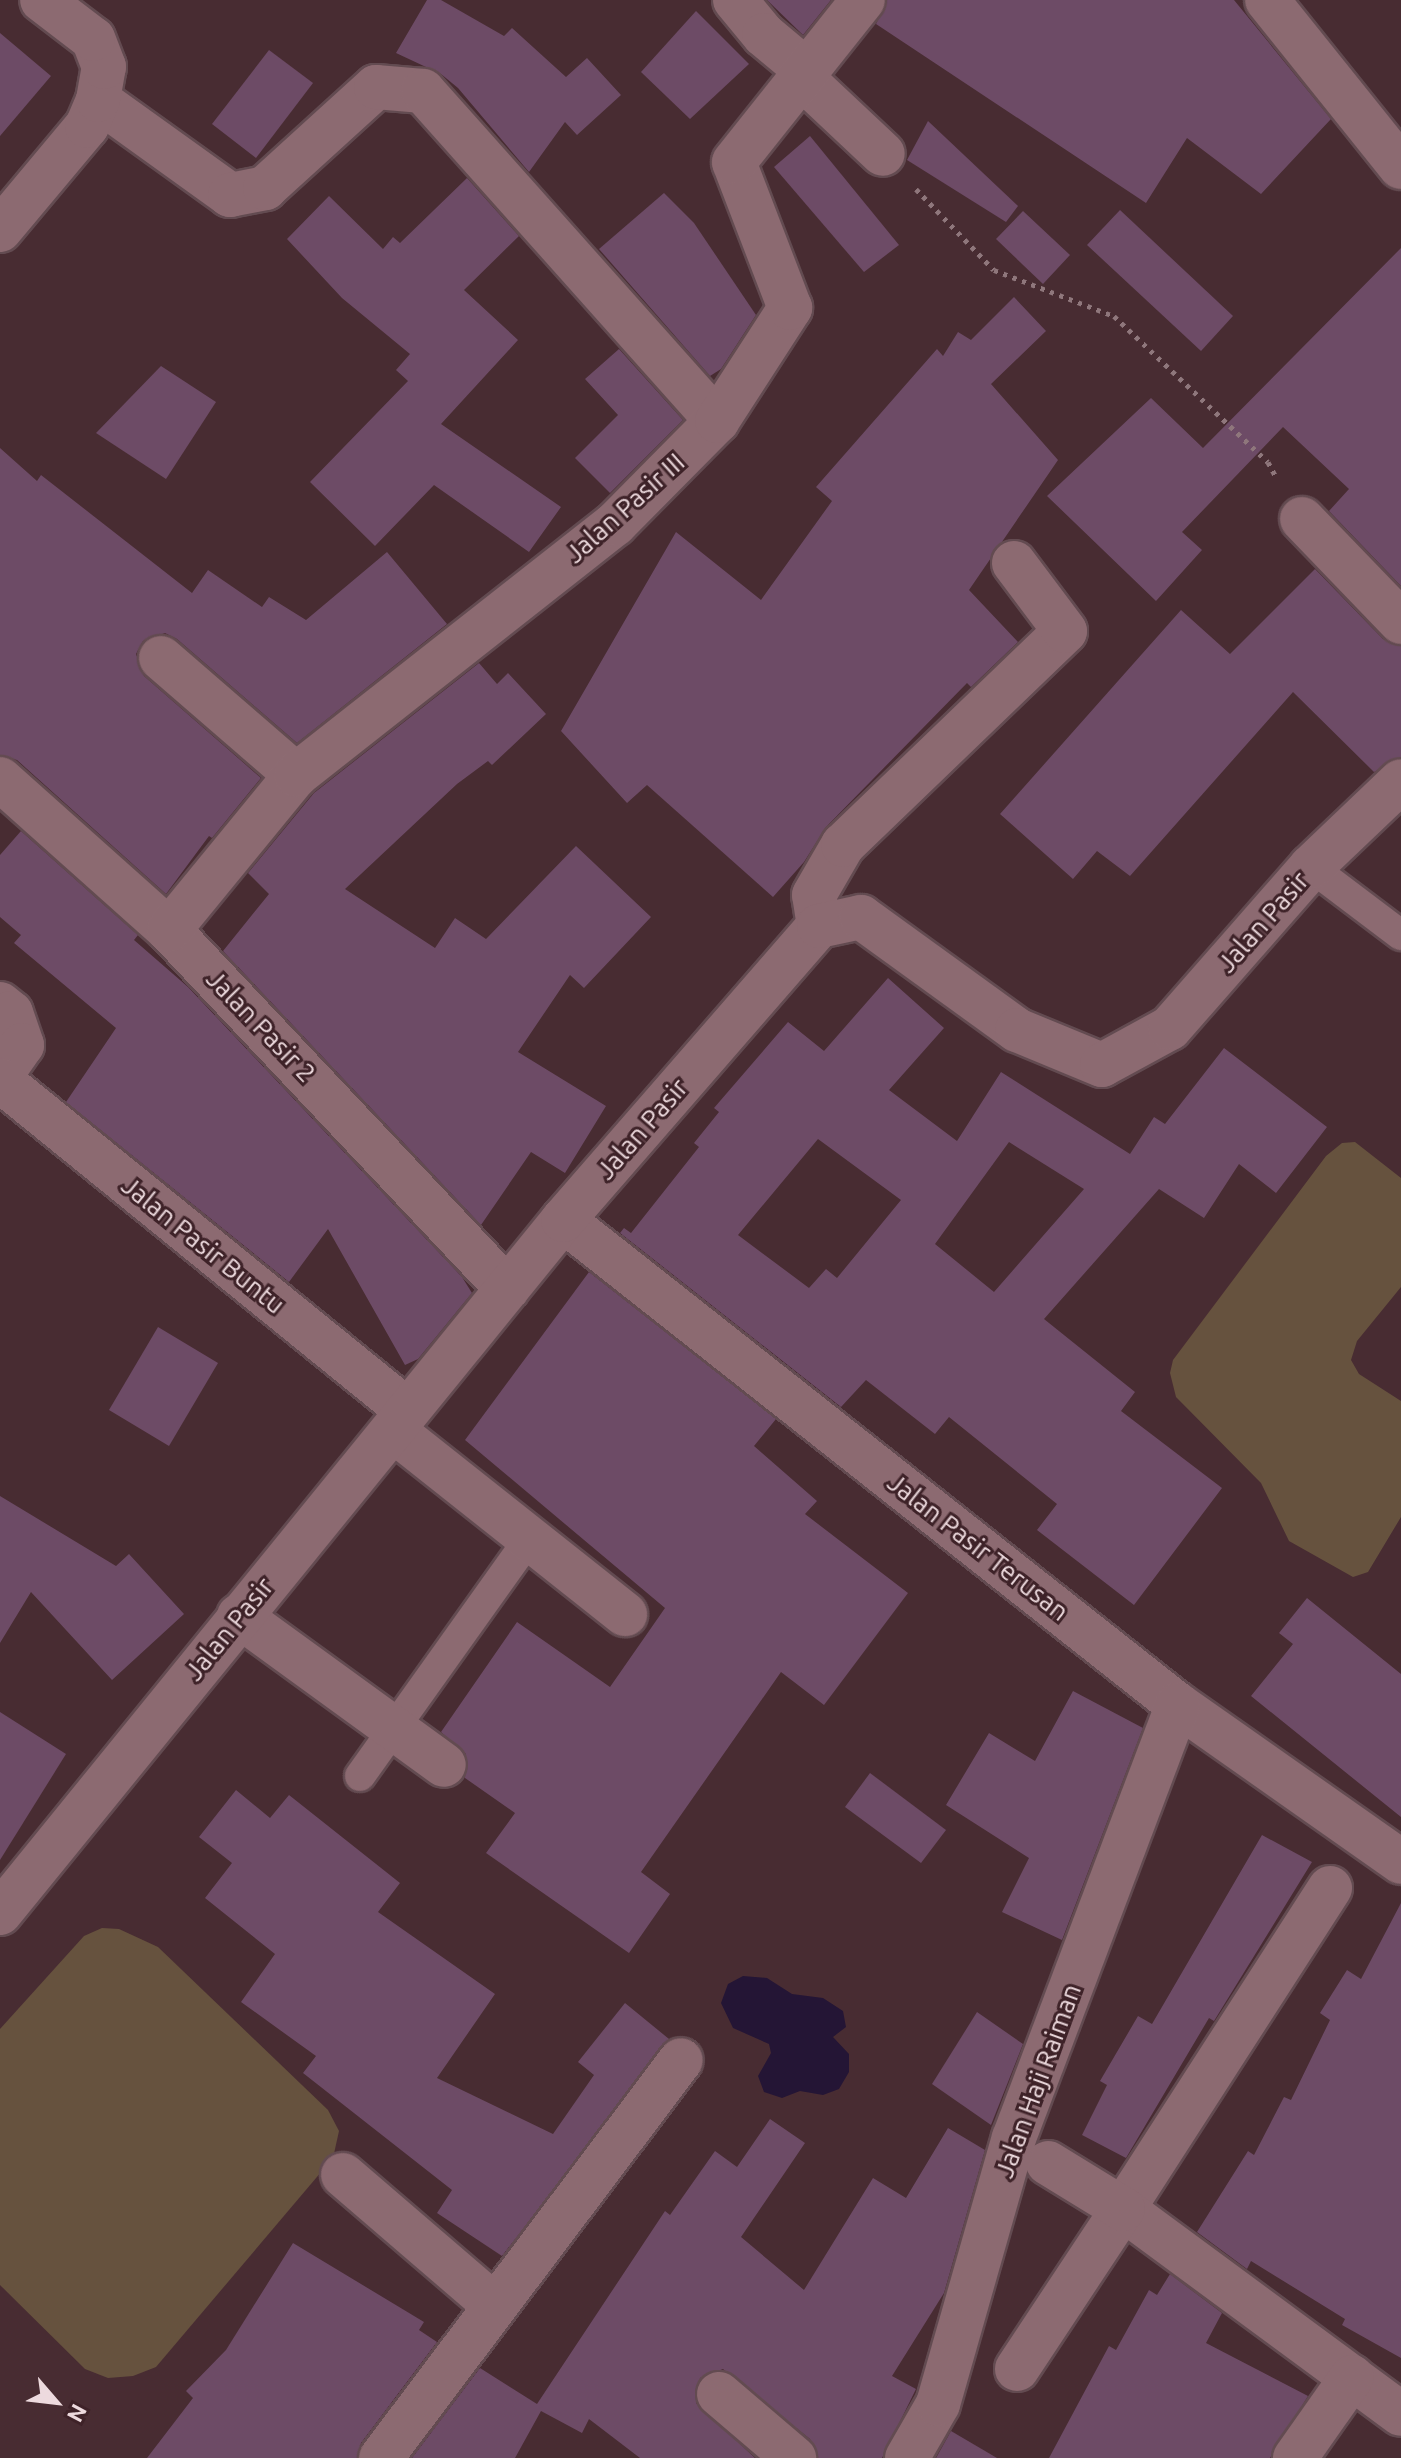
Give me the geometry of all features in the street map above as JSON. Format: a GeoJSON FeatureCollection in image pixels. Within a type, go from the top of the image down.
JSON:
{"type":"FeatureCollection","features":[{"type":"Feature","properties":{"kind":"street"},"geometry":{"type":"LineString","coordinates":[[0,230],[87,126],[98,100],[104,67],[93,39],[42,0]]}},
{"type":"Feature","properties":{"kind":"street"},"geometry":{"type":"LineString","coordinates":[[735,0],[764,35],[883,154]]}},
{"type":"Feature","properties":{"kind":"street","name":"Jalan Pasir III"},"geometry":{"type":"LineString","coordinates":[[169,930],[296,775],[615,524],[717,421],[790,308],[734,162],[863,0]]}},
{"type":"Feature","properties":{"kind":"street"},"geometry":{"type":"LineString","coordinates":[[1267,0],[1401,167]]}},
{"type":"Feature","properties":{"kind":"street"},"geometry":{"type":"LineString","coordinates":[[98,100],[230,195],[265,188],[376,87],[423,91],[717,421]]}},
{"type":"Feature","properties":{"kind":"street"},"geometry":{"type":"LineString","coordinates":[[1302,519],[1401,622]]}},
{"type":"Feature","properties":{"kind":"street"},"geometry":{"type":"LineString","coordinates":[[819,926],[814,895],[843,845],[1065,631],[1014,563]]}},
{"type":"Feature","properties":{"kind":"street"},"geometry":{"type":"LineString","coordinates":[[161,658],[296,775]]}},
{"type":"Feature","properties":{"kind":"street","name":"Jalan Pasir 2"},"geometry":{"type":"LineString","coordinates":[[0,779],[169,930],[507,1289]]}},
{"type":"Feature","properties":{"kind":"street","name":"Jalan Pasir"},"geometry":{"type":"LineString","coordinates":[[0,1913],[563,1220],[819,926],[861,917],[1017,1030],[1102,1065],[1170,1028],[1311,867],[1401,781]]}},
{"type":"Feature","properties":{"kind":"street","name":"Jalan Pasir Buntu"},"geometry":{"type":"LineString","coordinates":[[0,1004],[11,1013],[22,1045],[0,1079],[400,1420],[530,1538],[625,1614]]}},
{"type":"Feature","properties":{"kind":"street","name":"Jalan Pasir Terusan"},"geometry":{"type":"LineString","coordinates":[[563,1220],[1178,1705],[1401,1862]]}},
{"type":"Feature","properties":{"kind":"street"},"geometry":{"type":"LineString","coordinates":[[239,1616],[444,1765]]}},
{"type":"Feature","properties":{"kind":"street","name":"Jalan Haji Raiman"},"geometry":{"type":"LineString","coordinates":[[907,2458],[938,2404],[1014,2138],[1178,1705]]}},
{"type":"Feature","properties":{"kind":"street"},"geometry":{"type":"LineString","coordinates":[[1017,2369],[1330,1888]]}},
{"type":"Feature","properties":{"kind":"street"},"geometry":{"type":"LineString","coordinates":[[381,2458],[681,2060]]}},
{"type":"Feature","properties":{"kind":"street"},"geometry":{"type":"LineString","coordinates":[[1048,2163],[1123,2209],[1401,2414]]}},
{"type":"Feature","properties":{"kind":"street"},"geometry":{"type":"LineString","coordinates":[[343,2175],[494,2305]]}},
{"type":"Feature","properties":{"kind":"street"},"geometry":{"type":"LineString","coordinates":[[1295,2458],[1352,2377]]}},
{"type":"Feature","properties":{"kind":"street"},"geometry":{"type":"LineString","coordinates":[[719,2394],[794,2458]]}},
{"type":"Feature","properties":{"kind":"lane"},"geometry":{"type":"LineString","coordinates":[[1311,867],[1401,935]]}},
{"type":"Feature","properties":{"kind":"lane"},"geometry":{"type":"LineString","coordinates":[[360,1776],[530,1538]]}},
{"type":"Feature","properties":{"kind":"path"},"geometry":{"type":"LineString","coordinates":[[883,154],[994,270],[1114,316],[1268,462],[1302,519]]}},
{"type":"Feature","properties":{"kind":"shaded area"},"geometry":{"type":"Polygon","coordinates":[[[1355,1142],[1401,1178],[1401,1287],[1357,1341],[1351,1360],[1359,1374],[1401,1401],[1401,1517],[1368,1572],[1353,1577],[1289,1541],[1261,1483],[1176,1397],[1170,1373],[1173,1360],[1326,1156],[1342,1143],[1355,1142]]]}},
{"type":"Feature","properties":{"kind":"shaded area"},"geometry":{"type":"Polygon","coordinates":[[[102,1928],[119,1929],[158,1947],[328,2110],[339,2131],[333,2158],[156,2367],[133,2376],[108,2378],[85,2369],[0,2285],[0,2029],[84,1936],[102,1928]]]}},
{"type":"Feature","properties":{"kind":"shaded area"},"geometry":{"type":"Polygon","coordinates":[[[743,1976],[767,1978],[792,1994],[823,1998],[843,2011],[846,2027],[833,2037],[849,2054],[849,2072],[839,2089],[823,2095],[800,2091],[782,2098],[764,2092],[758,2076],[771,2053],[769,2044],[733,2028],[721,2003],[728,1984],[743,1976]]]}},
{"type":"Feature","properties":{"kind":"building"},"geometry":{"type":"Polygon","coordinates":[[[427,0],[441,0],[504,36],[512,28],[566,77],[587,58],[621,95],[577,135],[565,122],[529,172],[458,88],[441,74],[396,53],[427,0]]]}},
{"type":"Feature","properties":{"kind":"building"},"geometry":{"type":"Polygon","coordinates":[[[767,0],[831,0],[803,35],[767,0]]]}},
{"type":"Feature","properties":{"kind":"building"},"geometry":{"type":"Polygon","coordinates":[[[887,0],[1234,0],[1331,119],[1261,194],[1187,138],[1146,203],[876,24],[887,0]]]}},
{"type":"Feature","properties":{"kind":"building"},"geometry":{"type":"Polygon","coordinates":[[[696,11],[749,64],[690,119],[641,72],[696,11]]]}},
{"type":"Feature","properties":{"kind":"building"},"geometry":{"type":"Polygon","coordinates":[[[0,33],[51,76],[0,136],[0,33]]]}},
{"type":"Feature","properties":{"kind":"building"},"geometry":{"type":"Polygon","coordinates":[[[269,50],[313,83],[256,158],[212,124],[269,50]]]}},
{"type":"Feature","properties":{"kind":"building"},"geometry":{"type":"Polygon","coordinates":[[[928,121],[1018,206],[1006,222],[907,160],[928,121]]]}},
{"type":"Feature","properties":{"kind":"building"},"geometry":{"type":"Polygon","coordinates":[[[810,136],[899,245],[864,272],[774,167],[810,136]]]}},
{"type":"Feature","properties":{"kind":"building"},"geometry":{"type":"Polygon","coordinates":[[[467,178],[519,236],[464,290],[518,340],[441,424],[561,507],[529,552],[434,485],[375,546],[310,482],[408,381],[396,370],[410,354],[342,298],[287,239],[329,196],[383,249],[393,237],[400,243],[467,178]]]}},
{"type":"Feature","properties":{"kind":"building"},"geometry":{"type":"Polygon","coordinates":[[[664,193],[694,223],[756,315],[721,369],[710,376],[599,249],[664,193]]]}},
{"type":"Feature","properties":{"kind":"building"},"geometry":{"type":"Polygon","coordinates":[[[1120,210],[1233,316],[1201,351],[1087,245],[1120,210]]]}},
{"type":"Feature","properties":{"kind":"building"},"geometry":{"type":"Polygon","coordinates":[[[1023,211],[1070,255],[1043,284],[996,239],[1023,211]]]}},
{"type":"Feature","properties":{"kind":"building"},"geometry":{"type":"Polygon","coordinates":[[[1401,248],[1401,586],[1329,511],[1349,489],[1283,427],[1182,532],[1202,550],[1156,601],[1047,496],[1151,398],[1203,448],[1401,248]]]}},
{"type":"Feature","properties":{"kind":"building"},"geometry":{"type":"Polygon","coordinates":[[[1014,297],[1046,331],[991,384],[1058,460],[969,590],[1018,642],[971,687],[967,683],[826,827],[804,862],[773,897],[647,785],[627,803],[561,731],[676,532],[761,600],[832,501],[816,487],[937,349],[943,356],[958,332],[971,340],[1014,297]]]}},
{"type":"Feature","properties":{"kind":"building"},"geometry":{"type":"Polygon","coordinates":[[[619,349],[683,420],[610,493],[575,458],[618,415],[585,379],[619,349]]]}},
{"type":"Feature","properties":{"kind":"building"},"geometry":{"type":"Polygon","coordinates":[[[161,366],[216,402],[166,479],[96,433],[161,366]]]}},
{"type":"Feature","properties":{"kind":"building"},"geometry":{"type":"Polygon","coordinates":[[[0,448],[37,481],[41,475],[192,593],[208,570],[262,607],[269,597],[306,620],[387,552],[447,624],[297,743],[177,639],[165,633],[143,641],[136,654],[144,676],[261,778],[212,838],[209,836],[166,894],[17,760],[0,755],[0,448]]]}},
{"type":"Feature","properties":{"kind":"building"},"geometry":{"type":"Polygon","coordinates":[[[1315,569],[1383,639],[1401,646],[1401,757],[1374,772],[1293,692],[1130,876],[1097,851],[1073,879],[1000,814],[1181,610],[1230,654],[1315,569]]]}},
{"type":"Feature","properties":{"kind":"building"},"geometry":{"type":"Polygon","coordinates":[[[479,663],[497,684],[508,673],[546,714],[492,765],[488,761],[457,784],[345,889],[435,948],[455,918],[486,939],[576,846],[651,917],[584,988],[570,975],[518,1052],[606,1106],[565,1173],[531,1152],[481,1225],[223,951],[269,894],[248,873],[314,793],[479,663]]]}},
{"type":"Feature","properties":{"kind":"building"},"geometry":{"type":"Polygon","coordinates":[[[21,831],[138,935],[134,940],[188,987],[462,1277],[472,1293],[418,1359],[405,1365],[328,1229],[289,1282],[66,1102],[116,1028],[14,943],[21,935],[0,917],[0,855],[21,831]]]}},
{"type":"Feature","properties":{"kind":"building"},"geometry":{"type":"Polygon","coordinates":[[[888,978],[944,1028],[889,1090],[957,1141],[1001,1072],[1130,1154],[1154,1117],[1165,1124],[1224,1048],[1327,1127],[1276,1193],[1239,1164],[1204,1218],[1159,1189],[1044,1319],[1135,1392],[1121,1411],[1222,1488],[1134,1605],[1037,1530],[1057,1504],[949,1417],[935,1434],[866,1380],[841,1407],[620,1233],[624,1228],[631,1233],[699,1147],[694,1143],[719,1112],[714,1108],[788,1022],[824,1051],[888,978]],[[818,1139],[738,1235],[809,1288],[826,1269],[837,1278],[901,1200],[818,1139]],[[1009,1142],[935,1244],[994,1292],[1084,1189],[1009,1142]]]}},
{"type":"Feature","properties":{"kind":"building"},"geometry":{"type":"Polygon","coordinates":[[[589,1272],[776,1419],[754,1446],[817,1501],[805,1514],[908,1593],[824,1705],[781,1672],[641,1872],[670,1894],[629,1953],[486,1853],[515,1813],[465,1778],[466,1754],[441,1732],[517,1622],[610,1687],[665,1608],[465,1440],[589,1272]]]}},
{"type":"Feature","properties":{"kind":"building"},"geometry":{"type":"Polygon","coordinates":[[[158,1327],[218,1363],[169,1446],[109,1410],[158,1327]]]}},
{"type":"Feature","properties":{"kind":"building"},"geometry":{"type":"Polygon","coordinates":[[[0,1496],[116,1566],[129,1554],[184,1614],[112,1680],[31,1592],[0,1643],[0,1496]]]}},
{"type":"Feature","properties":{"kind":"building"},"geometry":{"type":"Polygon","coordinates":[[[1307,1598],[1401,1674],[1401,1817],[1251,1696],[1293,1644],[1279,1633],[1307,1598]]]}},
{"type":"Feature","properties":{"kind":"building"},"geometry":{"type":"Polygon","coordinates":[[[1073,1691],[1143,1728],[1062,1940],[1002,1912],[1029,1858],[946,1805],[989,1733],[1035,1761],[1073,1691]]]}},
{"type":"Feature","properties":{"kind":"building"},"geometry":{"type":"Polygon","coordinates":[[[0,1712],[66,1754],[0,1860],[0,1712]]]}},
{"type":"Feature","properties":{"kind":"building"},"geometry":{"type":"Polygon","coordinates":[[[870,1773],[946,1830],[921,1863],[845,1807],[870,1773]]]}},
{"type":"Feature","properties":{"kind":"building"},"geometry":{"type":"Polygon","coordinates":[[[236,1790],[270,1818],[289,1795],[400,1883],[378,1912],[495,1994],[437,2078],[553,2134],[594,2075],[578,2062],[625,2003],[669,2039],[502,2256],[437,2213],[452,2190],[303,2073],[316,2056],[241,2002],[275,1954],[205,1898],[232,1863],[199,1837],[236,1790]]]}},
{"type":"Feature","properties":{"kind":"building"},"geometry":{"type":"Polygon","coordinates":[[[1262,1835],[1312,1862],[1214,2021],[1209,2018],[1126,2158],[1082,2135],[1107,2085],[1100,2081],[1138,2016],[1152,2024],[1262,1835]]]}},
{"type":"Feature","properties":{"kind":"building"},"geometry":{"type":"Polygon","coordinates":[[[1401,1903],[1401,2358],[1342,2325],[1345,2319],[1251,2261],[1247,2269],[1197,2232],[1248,2151],[1254,2155],[1284,2097],[1291,2100],[1330,2020],[1320,2013],[1347,1970],[1361,1979],[1401,1903]]]}},
{"type":"Feature","properties":{"kind":"building"},"geometry":{"type":"Polygon","coordinates":[[[977,2012],[1023,2044],[991,2125],[932,2084],[977,2012]]]}},
{"type":"Feature","properties":{"kind":"building"},"geometry":{"type":"Polygon","coordinates":[[[770,2119],[805,2143],[741,2237],[804,2290],[873,2178],[906,2198],[948,2128],[985,2150],[944,2293],[892,2376],[916,2389],[882,2458],[818,2458],[810,2439],[723,2369],[700,2378],[696,2403],[755,2458],[640,2458],[589,2419],[582,2433],[541,2411],[515,2458],[412,2458],[480,2368],[537,2404],[665,2211],[670,2215],[715,2151],[737,2167],[770,2119]]]}},
{"type":"Feature","properties":{"kind":"building"},"geometry":{"type":"Polygon","coordinates":[[[293,2243],[424,2322],[419,2330],[437,2342],[361,2443],[357,2458],[147,2458],[193,2398],[186,2391],[226,2350],[293,2243]]]}},
{"type":"Feature","properties":{"kind":"building"},"geometry":{"type":"Polygon","coordinates":[[[1170,2274],[1222,2313],[1206,2343],[1308,2396],[1270,2458],[1049,2458],[1109,2346],[1116,2350],[1149,2290],[1157,2295],[1170,2274]]]}},
{"type":"Feature","properties":{"kind":"building"},"geometry":{"type":"Polygon","coordinates":[[[951,2431],[997,2458],[936,2458],[951,2431]]]}}]}
